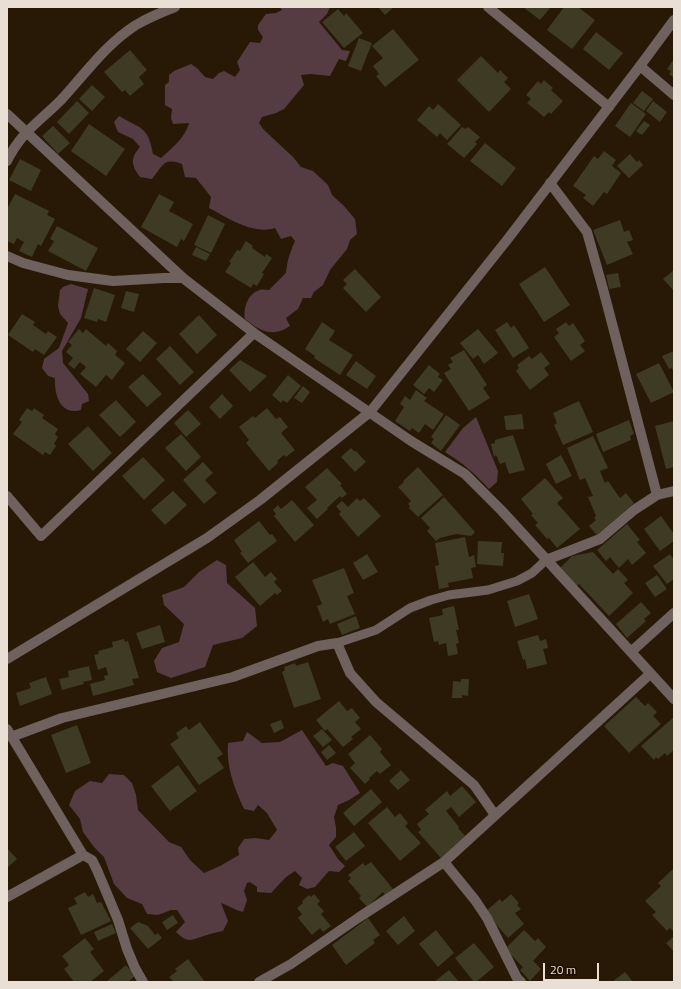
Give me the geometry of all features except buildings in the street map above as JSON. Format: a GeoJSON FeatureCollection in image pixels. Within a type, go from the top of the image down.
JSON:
{"type":"FeatureCollection","features":[{"type":"Feature","properties":{"kind":"street"},"geometry":{"type":"LineString","coordinates":[[7,161],[13,149],[26,131],[60,101],[112,44],[136,25],[175,7]]}},
{"type":"Feature","properties":{"kind":"street"},"geometry":{"type":"LineString","coordinates":[[488,7],[609,107]]}},
{"type":"Feature","properties":{"kind":"street"},"geometry":{"type":"LineString","coordinates":[[7,659],[208,538],[260,500],[370,412],[609,107],[674,20]]}},
{"type":"Feature","properties":{"kind":"street"},"geometry":{"type":"LineString","coordinates":[[640,66],[674,95]]}},
{"type":"Feature","properties":{"kind":"street"},"geometry":{"type":"LineString","coordinates":[[7,114],[183,278],[254,333],[411,440],[465,474],[502,511],[632,651],[650,674],[674,699]]}},
{"type":"Feature","properties":{"kind":"street"},"geometry":{"type":"LineString","coordinates":[[550,183],[586,232],[603,289],[657,495]]}},
{"type":"Feature","properties":{"kind":"street"},"geometry":{"type":"LineString","coordinates":[[7,256],[23,263],[68,275],[113,281],[183,278]]}},
{"type":"Feature","properties":{"kind":"street"},"geometry":{"type":"LineString","coordinates":[[7,496],[41,536],[254,333]]}},
{"type":"Feature","properties":{"kind":"street"},"geometry":{"type":"LineString","coordinates":[[546,560],[600,539],[634,510],[657,495],[674,491]]}},
{"type":"Feature","properties":{"kind":"street"},"geometry":{"type":"LineString","coordinates":[[632,651],[674,613]]}},
{"type":"Feature","properties":{"kind":"street"},"geometry":{"type":"LineString","coordinates":[[143,982],[127,949],[118,920],[98,870],[92,860],[83,855],[9,733],[62,718],[232,677],[318,646],[337,643],[350,673],[376,702],[474,785],[495,815]]}},
{"type":"Feature","properties":{"kind":"street"},"geometry":{"type":"LineString","coordinates":[[259,982],[291,964],[444,862],[650,674]]}},
{"type":"Feature","properties":{"kind":"street"},"geometry":{"type":"LineString","coordinates":[[7,896],[83,855]]}},
{"type":"Feature","properties":{"kind":"street"},"geometry":{"type":"LineString","coordinates":[[444,862],[475,900],[487,918],[517,981]]}},
{"type":"Feature","properties":{"kind":"lane"},"geometry":{"type":"LineString","coordinates":[[337,643],[350,640],[376,630],[410,608],[424,603],[449,595],[488,590],[517,581],[532,573],[546,560]]}},
{"type":"Feature","properties":{"kind":"shaded area"},"geometry":{"type":"Polygon","coordinates":[[[280,7],[330,7],[327,14],[319,22],[342,50],[350,51],[346,61],[339,59],[330,76],[311,74],[301,75],[304,85],[284,109],[262,117],[259,123],[263,129],[293,157],[301,167],[313,171],[328,185],[332,195],[355,219],[357,234],[350,240],[347,249],[330,270],[323,285],[314,292],[311,298],[303,298],[298,309],[286,318],[290,326],[277,332],[266,332],[245,319],[247,302],[252,294],[261,290],[269,290],[286,273],[287,264],[295,241],[291,236],[281,239],[275,228],[267,230],[249,227],[232,221],[209,208],[211,197],[196,178],[185,177],[182,164],[167,162],[152,179],[140,177],[133,165],[133,158],[140,147],[133,139],[118,132],[114,122],[119,116],[142,129],[149,138],[153,154],[161,158],[182,138],[189,123],[173,124],[171,118],[172,109],[165,105],[165,85],[169,82],[169,75],[174,71],[191,64],[205,77],[213,79],[219,73],[224,71],[235,77],[240,70],[237,62],[250,42],[260,43],[263,37],[258,30],[258,25],[266,14],[276,13],[282,10],[280,7]]]}},
{"type":"Feature","properties":{"kind":"shaded area"},"geometry":{"type":"Polygon","coordinates":[[[71,284],[88,289],[81,318],[62,351],[63,363],[88,394],[89,401],[82,404],[81,410],[74,411],[63,407],[57,397],[55,378],[48,376],[42,368],[44,359],[59,348],[68,323],[60,314],[58,306],[60,290],[71,284]]]}},
{"type":"Feature","properties":{"kind":"shaded area"},"geometry":{"type":"Polygon","coordinates":[[[476,417],[498,471],[497,482],[489,489],[479,478],[458,460],[445,452],[463,428],[476,417]]]}},
{"type":"Feature","properties":{"kind":"shaded area"},"geometry":{"type":"Polygon","coordinates":[[[217,560],[226,565],[227,583],[255,608],[257,626],[242,638],[213,645],[205,667],[171,678],[157,672],[154,661],[162,648],[179,642],[184,624],[164,605],[162,595],[184,587],[199,572],[217,560]]]}},
{"type":"Feature","properties":{"kind":"shaded area"},"geometry":{"type":"Polygon","coordinates":[[[302,730],[326,766],[333,763],[343,766],[360,793],[338,805],[334,817],[336,837],[329,845],[338,859],[345,866],[339,872],[329,871],[315,887],[307,889],[299,885],[302,878],[295,871],[286,877],[271,893],[257,892],[257,887],[250,882],[247,883],[244,891],[247,900],[243,912],[221,903],[228,921],[223,931],[191,940],[184,939],[176,932],[185,922],[177,910],[171,910],[158,915],[147,914],[142,904],[127,898],[114,884],[104,857],[94,847],[83,832],[80,819],[69,805],[75,791],[90,781],[102,783],[109,774],[124,775],[132,783],[136,795],[138,810],[169,842],[181,847],[190,860],[204,873],[239,855],[238,848],[244,839],[255,838],[269,840],[277,830],[267,813],[258,805],[254,811],[244,809],[232,777],[228,760],[228,743],[243,741],[247,732],[262,743],[280,742],[302,730]]]}}]}
